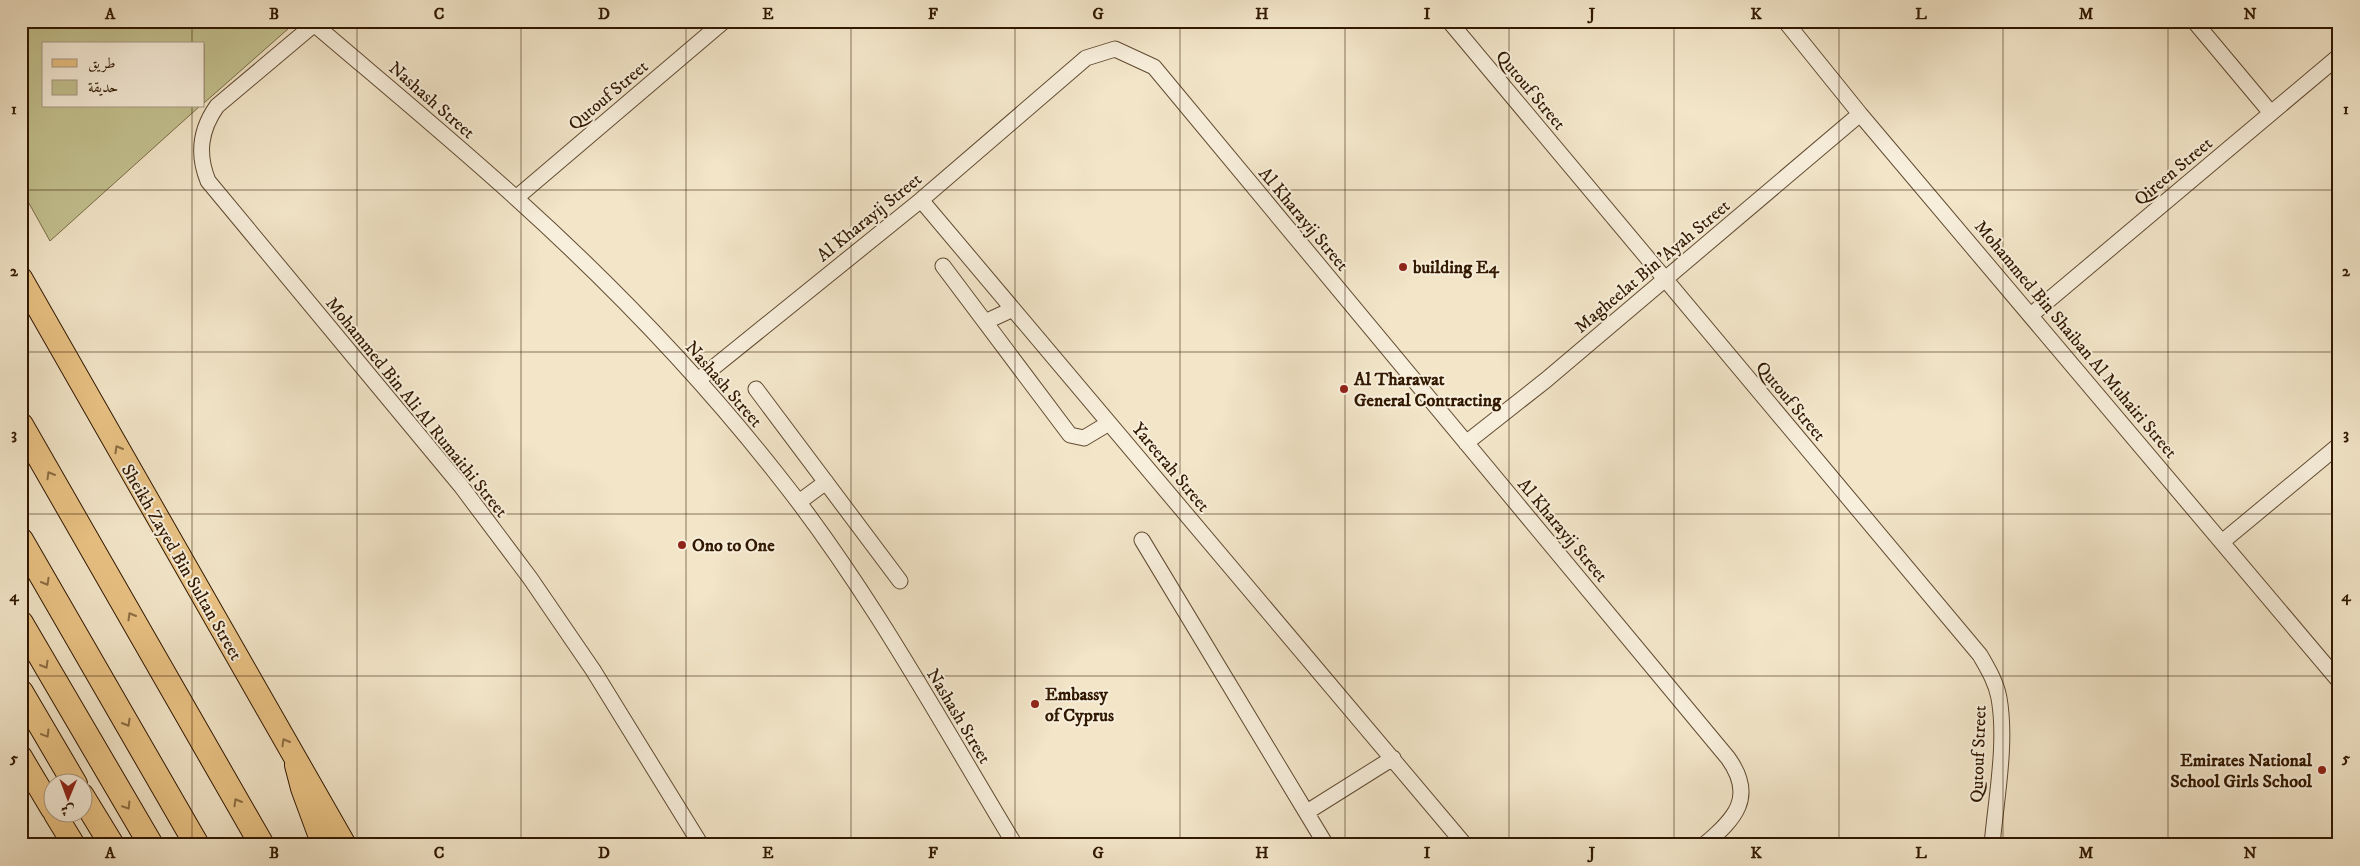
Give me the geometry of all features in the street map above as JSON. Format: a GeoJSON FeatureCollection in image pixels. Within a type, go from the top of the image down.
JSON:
{"type":"FeatureCollection","features":[{"type":"Feature","properties":{"kind":"highway"},"geometry":{"type":"LineString","coordinates":[[21,425],[262,845]]}},
{"type":"Feature","properties":{"kind":"highway"},"geometry":{"type":"LineString","coordinates":[[21,540],[197,845]]}},
{"type":"Feature","properties":{"kind":"highway"},"geometry":{"type":"LineString","coordinates":[[21,623],[151,845]]}},
{"type":"Feature","properties":{"kind":"highway"},"geometry":{"type":"LineString","coordinates":[[21,692],[69,774]]}},
{"type":"Feature","properties":{"kind":"highway"},"geometry":{"type":"LineString","coordinates":[[298,765],[303,788],[324,845]]}},
{"type":"Feature","properties":{"kind":"highway"},"geometry":{"type":"LineString","coordinates":[[92,812],[112,845]]}},
{"type":"Feature","properties":{"kind":"main road","name":"Sheikh Zayed Bin Sultan Street"},"geometry":{"type":"LineString","coordinates":[[21,278],[344,845]]}},
{"type":"Feature","properties":{"kind":"main road"},"geometry":{"type":"LineString","coordinates":[[21,757],[42,792]]}},
{"type":"Feature","properties":{"kind":"main road"},"geometry":{"type":"LineString","coordinates":[[61,824],[74,845]]}},
{"type":"Feature","properties":{"kind":"street","name":"Qutouf Street"},"geometry":{"type":"LineString","coordinates":[[516,198],[724,21]]}},
{"type":"Feature","properties":{"kind":"street","name":"Qutouf Street"},"geometry":{"type":"LineString","coordinates":[[1449,21],[1980,655],[1991,674],[2002,718],[1992,845]]}},
{"type":"Feature","properties":{"kind":"street","name":"Mohammed Bin Shaiban Al Muhairi Street"},"geometry":{"type":"LineString","coordinates":[[1785,21],[1860,114],[2339,681]]}},
{"type":"Feature","properties":{"kind":"street"},"geometry":{"type":"LineString","coordinates":[[2194,21],[2270,113]]}},
{"type":"Feature","properties":{"kind":"street","name":"Nashash Street"},"geometry":{"type":"LineString","coordinates":[[316,23],[516,198],[602,280],[698,380],[799,502],[873,609],[1015,845]]}},
{"type":"Feature","properties":{"kind":"street","name":"Mohammed Bin Ali Al Rumaithi Street"},"geometry":{"type":"LineString","coordinates":[[316,23],[217,106],[209,117],[201,142],[203,169],[208,181],[461,486],[530,578],[593,670],[701,845]]}},
{"type":"Feature","properties":{"kind":"street","name":"Al Kharayij Street"},"geometry":{"type":"LineString","coordinates":[[698,380],[921,200],[1086,58],[1115,49],[1154,67],[1737,770],[1741,790],[1738,810],[1730,822],[1704,845]]}},
{"type":"Feature","properties":{"kind":"street","name":"Qireen Street"},"geometry":{"type":"LineString","coordinates":[[2031,315],[2339,56]]}},
{"type":"Feature","properties":{"kind":"street","name":"Magheelat Bin 'Ayah Street"},"geometry":{"type":"LineString","coordinates":[[1466,443],[1546,380],[1664,278],[1860,114]]}},
{"type":"Feature","properties":{"kind":"street","name":"Yareerah Street"},"geometry":{"type":"LineString","coordinates":[[921,200],[1394,758],[1465,845]]}},
{"type":"Feature","properties":{"kind":"street"},"geometry":{"type":"LineString","coordinates":[[943,266],[1070,435],[1084,438],[1109,422]]}},
{"type":"Feature","properties":{"kind":"street"},"geometry":{"type":"LineString","coordinates":[[985,322],[1013,309]]}},
{"type":"Feature","properties":{"kind":"street"},"geometry":{"type":"LineString","coordinates":[[756,389],[900,581]]}},
{"type":"Feature","properties":{"kind":"street"},"geometry":{"type":"LineString","coordinates":[[2222,542],[2339,446]]}},
{"type":"Feature","properties":{"kind":"street"},"geometry":{"type":"LineString","coordinates":[[799,502],[826,482]]}},
{"type":"Feature","properties":{"kind":"street"},"geometry":{"type":"LineString","coordinates":[[1142,540],[1326,845]]}},
{"type":"Feature","properties":{"kind":"street"},"geometry":{"type":"LineString","coordinates":[[1307,812],[1394,758]]}},
{"type":"Feature","properties":{"kind":"green space"},"geometry":{"type":"Polygon","coordinates":[[[21,21],[297,21],[205,102],[205,42],[42,42],[42,108],[198,108],[50,241],[21,189],[21,21]]]}},
{"type":"Feature","properties":{"kind":"place","name":"building E4"},"geometry":{"type":"Point","coordinates":[1403,267]}},
{"type":"Feature","properties":{"kind":"place","name":"Al Tharawat General Contracting"},"geometry":{"type":"Point","coordinates":[1344,389]}},
{"type":"Feature","properties":{"kind":"place","name":"Ono to One"},"geometry":{"type":"Point","coordinates":[682,545]}},
{"type":"Feature","properties":{"kind":"place","name":"Embassy of Cyprus"},"geometry":{"type":"Point","coordinates":[1035,704]}},
{"type":"Feature","properties":{"kind":"place","name":"Emirates National School Girls School"},"geometry":{"type":"Point","coordinates":[2322,770]}}]}
